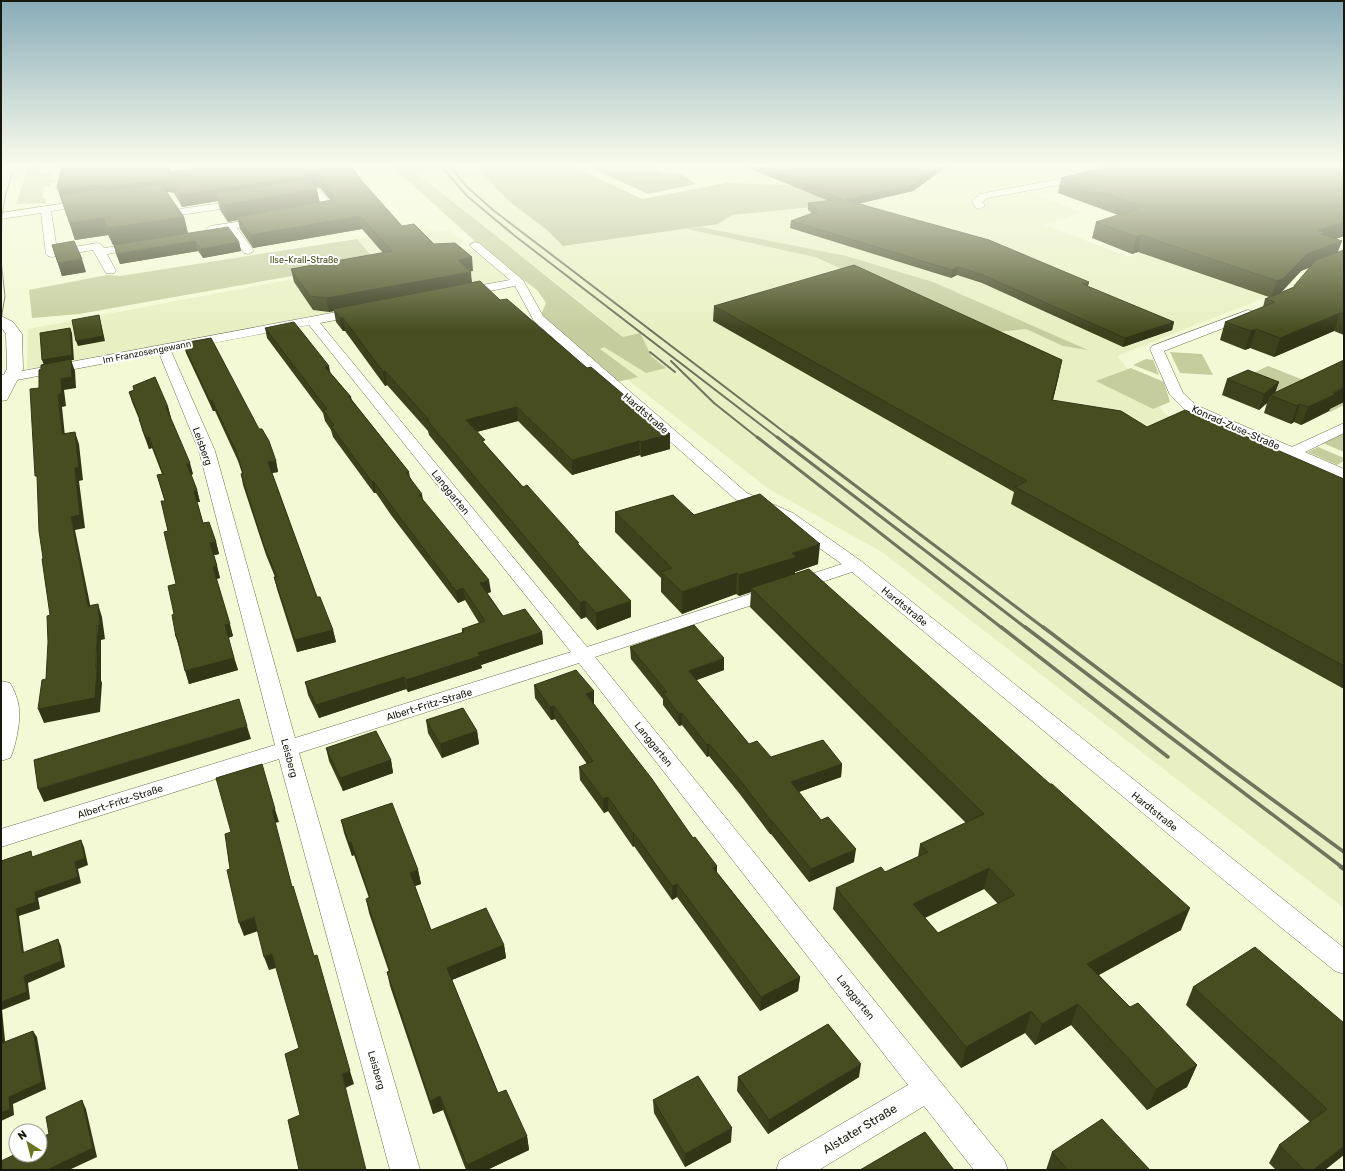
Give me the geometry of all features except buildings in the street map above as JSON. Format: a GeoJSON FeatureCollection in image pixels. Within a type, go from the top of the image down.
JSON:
{"type":"FeatureCollection","features":[{"type":"Feature","properties":{"kind":"street"},"geometry":{"type":"LineString","coordinates":[[48,222],[52,254],[97,246],[110,271]]}},
{"type":"Feature","properties":{"kind":"street"},"geometry":{"type":"LineString","coordinates":[[204,222],[210,233],[261,222]]}},
{"type":"Feature","properties":{"kind":"street"},"geometry":{"type":"LineString","coordinates":[[231,229],[248,251]]}},
{"type":"Feature","properties":{"kind":"street"},"geometry":{"type":"LineString","coordinates":[[100,252],[153,244]]}},
{"type":"Feature","properties":{"kind":"street","name":"Hardtstraße"},"geometry":{"type":"LineString","coordinates":[[475,245],[519,282],[538,318],[741,496],[787,517],[855,566],[1344,963]]}},
{"type":"Feature","properties":{"kind":"street"},"geometry":{"type":"LineString","coordinates":[[451,294],[519,282]]}},
{"type":"Feature","properties":{"kind":"street","name":"Im Franzosengewann"},"geometry":{"type":"LineString","coordinates":[[6,379],[374,309]]}},
{"type":"Feature","properties":{"kind":"street","name":"Konrad-Zuse-Straße"},"geometry":{"type":"LineString","coordinates":[[1257,311],[1157,349],[1177,395],[1191,408],[1343,474]]}},
{"type":"Feature","properties":{"kind":"street","name":"Langgarten"},"geometry":{"type":"LineString","coordinates":[[312,321],[583,655],[993,1170]]}},
{"type":"Feature","properties":{"kind":"street"},"geometry":{"type":"LineString","coordinates":[[1,396],[6,379],[15,369],[15,343],[12,330],[3,324]]}},
{"type":"Feature","properties":{"kind":"street","name":"Leisberg"},"geometry":{"type":"LineString","coordinates":[[164,349],[207,451],[287,748],[405,1170]]}},
{"type":"Feature","properties":{"kind":"street"},"geometry":{"type":"LineString","coordinates":[[1293,452],[1344,427]]}},
{"type":"Feature","properties":{"kind":"street","name":"Albert-Fritz-Straße"},"geometry":{"type":"LineString","coordinates":[[1,838],[583,655],[855,566]]}},
{"type":"Feature","properties":{"kind":"street"},"geometry":{"type":"LineString","coordinates":[[1,689],[6,710],[1,752]]}},
{"type":"Feature","properties":{"kind":"street","name":"Alstater Straße"},"geometry":{"type":"LineString","coordinates":[[791,1170],[929,1088]]}},
{"type":"Feature","properties":{"kind":"shaded area"},"geometry":{"type":"Polygon","coordinates":[[[479,222],[536,222],[563,246],[718,224],[722,222],[1052,222],[1043,224],[1128,257],[1164,243],[1271,297],[1256,301],[1117,356],[1165,414],[1344,494],[1344,908],[882,552],[769,489],[584,346],[623,336],[479,222]]]}},
{"type":"Feature","properties":{"kind":"shaded area"},"geometry":{"type":"Polygon","coordinates":[[[536,222],[722,222],[718,224],[563,246],[536,222]]]}},
{"type":"Feature","properties":{"kind":"shaded area"},"geometry":{"type":"Polygon","coordinates":[[[422,228],[437,232],[449,230],[464,242],[459,246],[376,261],[357,239],[422,228]]]}},
{"type":"Feature","properties":{"kind":"shaded area"},"geometry":{"type":"Polygon","coordinates":[[[463,249],[476,249],[507,276],[506,281],[27,369],[28,329],[463,249]]]}},
{"type":"Feature","properties":{"kind":"green space"},"geometry":{"type":"Polygon","coordinates":[[[453,222],[478,222],[623,337],[640,333],[652,357],[666,368],[646,373],[604,347],[600,349],[638,377],[617,382],[540,317],[546,303],[538,291],[478,244],[453,222]]]}},
{"type":"Feature","properties":{"kind":"green space"},"geometry":{"type":"Polygon","coordinates":[[[700,227],[846,256],[933,282],[1088,350],[1063,346],[1026,329],[988,333],[815,257],[687,229],[700,227]]]}},
{"type":"Feature","properties":{"kind":"green space","name":"Ilse-Krall-Straße"},"geometry":{"type":"Polygon","coordinates":[[[357,239],[376,261],[79,314],[32,318],[29,290],[107,275],[120,276],[357,239]]]}},
{"type":"Feature","properties":{"kind":"green space"},"geometry":{"type":"Polygon","coordinates":[[[1170,352],[1202,354],[1213,375],[1180,373],[1170,352]]]}},
{"type":"Feature","properties":{"kind":"green space"},"geometry":{"type":"Polygon","coordinates":[[[1146,359],[1153,360],[1159,375],[1133,365],[1146,359]]]}},
{"type":"Feature","properties":{"kind":"green space"},"geometry":{"type":"Polygon","coordinates":[[[1268,366],[1344,396],[1344,405],[1330,412],[1317,406],[1313,408],[1252,384],[1247,376],[1268,366]]]}},
{"type":"Feature","properties":{"kind":"green space"},"geometry":{"type":"Polygon","coordinates":[[[1131,368],[1164,382],[1170,402],[1153,409],[1096,381],[1131,368]]]}},
{"type":"Feature","properties":{"kind":"green space"},"geometry":{"type":"Polygon","coordinates":[[[1344,433],[1344,452],[1323,443],[1344,433]]]}},
{"type":"Feature","properties":{"kind":"green space"},"geometry":{"type":"Polygon","coordinates":[[[1318,447],[1344,458],[1344,461],[1337,465],[1308,452],[1318,447]]]}},
{"type":"Feature","properties":{"kind":"tram line"},"geometry":{"type":"LineString","coordinates":[[1,257],[2,222]]}},
{"type":"Feature","properties":{"kind":"tram line"},"geometry":{"type":"LineString","coordinates":[[1,260],[5,296],[1,320]]}},
{"type":"Feature","properties":{"kind":"railway"},"geometry":{"type":"LineString","coordinates":[[498,222],[778,438]]}},
{"type":"Feature","properties":{"kind":"railway"},"geometry":{"type":"LineString","coordinates":[[508,222],[792,438]]}},
{"type":"Feature","properties":{"kind":"railway"},"geometry":{"type":"LineString","coordinates":[[650,352],[675,372]]}},
{"type":"Feature","properties":{"kind":"railway"},"geometry":{"type":"LineString","coordinates":[[671,361],[714,403],[758,438]]}},
{"type":"Feature","properties":{"kind":"railway"},"geometry":{"type":"LineString","coordinates":[[757,437],[1002,628]]}},
{"type":"Feature","properties":{"kind":"railway"},"geometry":{"type":"LineString","coordinates":[[777,437],[1026,628]]}},
{"type":"Feature","properties":{"kind":"railway"},"geometry":{"type":"LineString","coordinates":[[791,437],[1044,628]]}},
{"type":"Feature","properties":{"kind":"railway"},"geometry":{"type":"LineString","coordinates":[[1001,627],[1168,757]]}},
{"type":"Feature","properties":{"kind":"railway"},"geometry":{"type":"LineString","coordinates":[[1025,627],[1343,868]]}},
{"type":"Feature","properties":{"kind":"railway"},"geometry":{"type":"LineString","coordinates":[[1043,627],[1228,767],[1344,852]]}}]}
